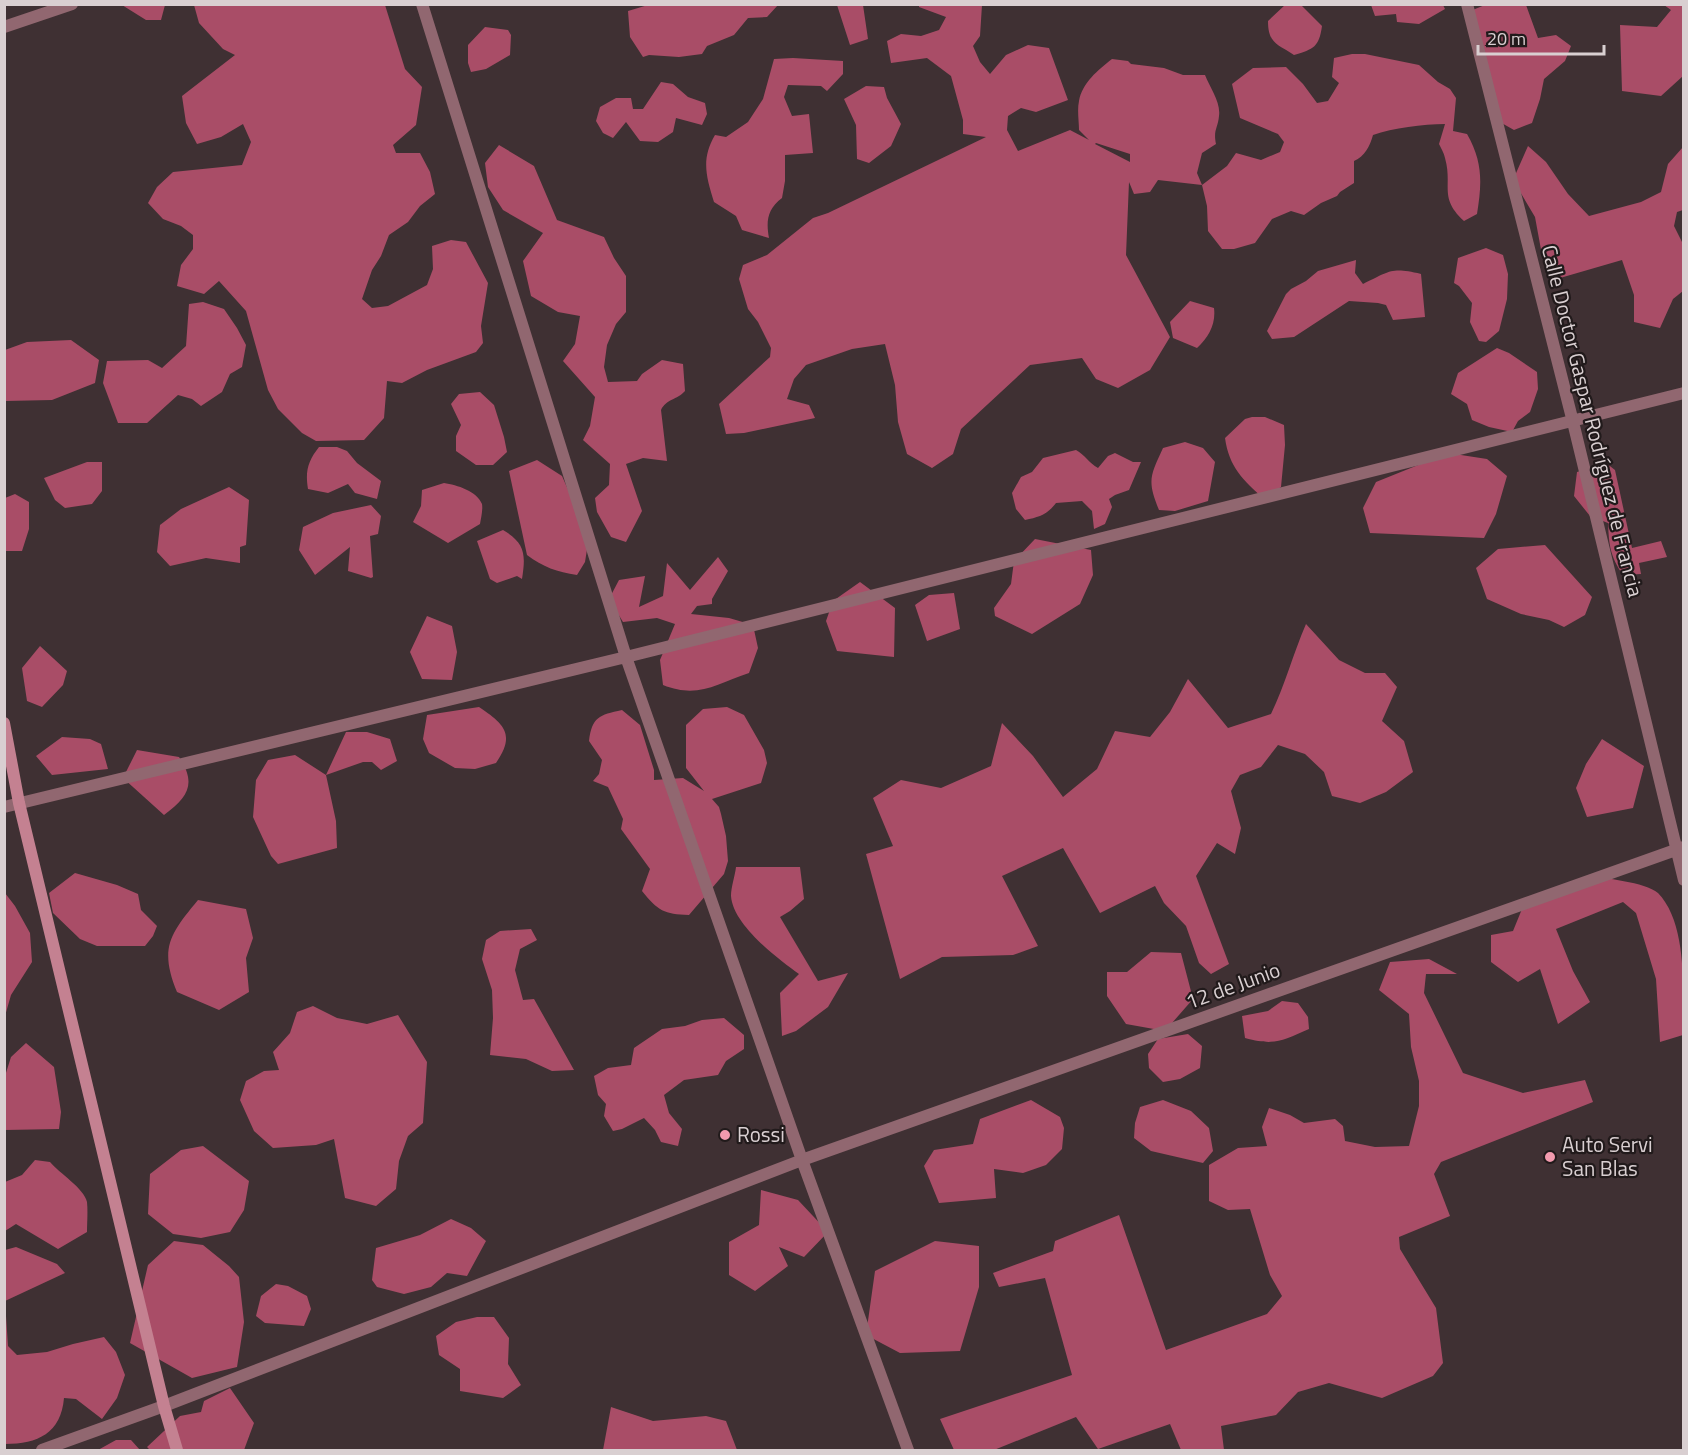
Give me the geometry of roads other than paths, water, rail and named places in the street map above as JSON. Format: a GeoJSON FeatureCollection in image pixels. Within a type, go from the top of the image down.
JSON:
{"type":"FeatureCollection","features":[{"type":"Feature","properties":{"kind":"main road"},"geometry":{"type":"LineString","coordinates":[[4,723],[19,803],[164,1406],[177,1450]]}},
{"type":"Feature","properties":{"kind":"street"},"geometry":{"type":"LineString","coordinates":[[4,27],[72,4]]}},
{"type":"Feature","properties":{"kind":"street"},"geometry":{"type":"LineString","coordinates":[[422,4],[627,657],[802,1160],[908,1450]]}},
{"type":"Feature","properties":{"kind":"street","name":"Calle Doctor Gaspar Rodríguez de Francia"},"geometry":{"type":"LineString","coordinates":[[1467,4],[1680,848],[1683,880]]}},
{"type":"Feature","properties":{"kind":"street"},"geometry":{"type":"LineString","coordinates":[[4,807],[627,657],[1683,393]]}},
{"type":"Feature","properties":{"kind":"street","name":"12 de Junio"},"geometry":{"type":"LineString","coordinates":[[42,1450],[164,1406],[802,1160],[1680,848]]}},
{"type":"Feature","properties":{"kind":"place","name":"Rossi"},"geometry":{"type":"Point","coordinates":[725,1135]}},
{"type":"Feature","properties":{"kind":"place","name":"Auto Servi San Blas"},"geometry":{"type":"Point","coordinates":[1550,1157]}}]}
